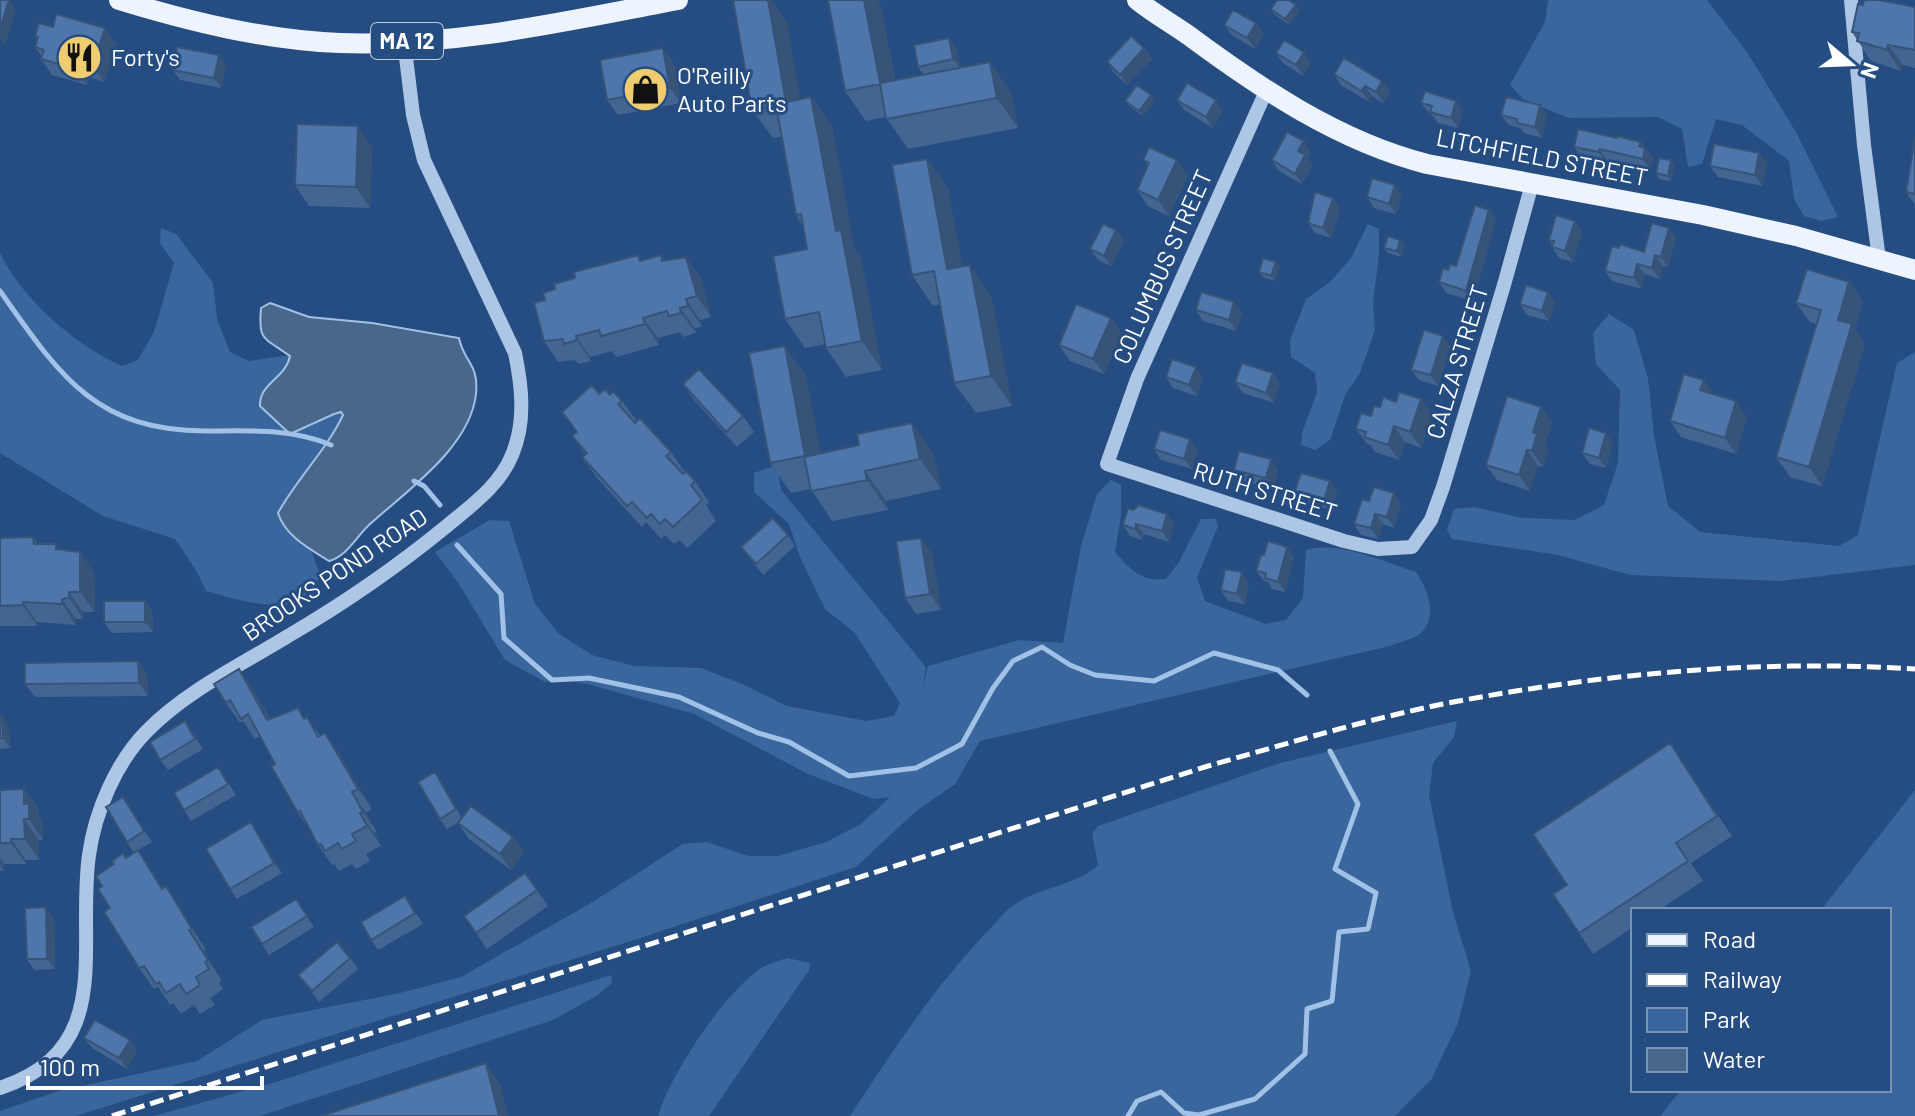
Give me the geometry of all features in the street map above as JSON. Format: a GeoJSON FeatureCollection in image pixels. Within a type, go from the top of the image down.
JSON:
{"type":"FeatureCollection","features":[{"type":"Feature","properties":{"kind":"main road","name":"MA 12"},"geometry":{"type":"LineString","coordinates":[[119,0],[198,23],[267,36],[337,43],[442,39],[546,25],[678,0]]}},
{"type":"Feature","properties":{"kind":"main road","name":"LITCHFIELD STREET"},"geometry":{"type":"LineString","coordinates":[[1137,0],[1267,89],[1329,127],[1394,155],[1703,215],[1796,236],[1915,270]]}},
{"type":"Feature","properties":{"kind":"main road","name":"LITCHFIELD STREET"},"geometry":{"type":"LineString","coordinates":[[1163,0],[1186,34]]}},
{"type":"Feature","properties":{"kind":"street"},"geometry":{"type":"LineString","coordinates":[[1851,0],[1864,145],[1879,259]]}},
{"type":"Feature","properties":{"kind":"street","name":"BROOKS POND ROAD"},"geometry":{"type":"LineString","coordinates":[[0,1088],[42,1070],[71,1036],[82,1004],[88,856],[97,819],[112,784],[146,731],[174,707],[317,619],[432,538],[488,490],[512,456],[519,433],[522,405],[515,353],[424,160],[413,115],[404,41]]}},
{"type":"Feature","properties":{"kind":"street","name":"COLUMBUS STREET"},"geometry":{"type":"LineString","coordinates":[[1107,464],[1137,379],[1267,89]]}},
{"type":"Feature","properties":{"kind":"street","name":"CALZA STREET"},"geometry":{"type":"LineString","coordinates":[[1412,547],[1431,520],[1443,487],[1532,184]]}},
{"type":"Feature","properties":{"kind":"street","name":"RUTH STREET"},"geometry":{"type":"LineString","coordinates":[[1107,464],[1344,541],[1378,549],[1412,547]]}},
{"type":"Feature","properties":{"kind":"green space"},"geometry":{"type":"Polygon","coordinates":[[[1548,0],[1707,0],[1747,52],[1797,134],[1838,217],[1821,221],[1804,216],[1794,199],[1789,161],[1742,125],[1716,119],[1702,164],[1688,167],[1682,129],[1658,117],[1568,118],[1523,99],[1510,85],[1545,22],[1548,0]]]}},
{"type":"Feature","properties":{"kind":"green space"},"geometry":{"type":"Polygon","coordinates":[[[1368,224],[1379,229],[1373,304],[1375,330],[1360,373],[1345,395],[1330,440],[1315,450],[1301,445],[1302,433],[1317,392],[1315,373],[1291,357],[1290,340],[1306,299],[1330,282],[1351,258],[1368,224]]]}},
{"type":"Feature","properties":{"kind":"green space"},"geometry":{"type":"Polygon","coordinates":[[[161,228],[176,234],[213,283],[217,319],[230,352],[249,361],[290,355],[288,363],[264,392],[260,406],[290,434],[334,414],[341,412],[343,415],[279,513],[294,536],[311,550],[320,574],[313,590],[303,600],[291,604],[261,604],[206,591],[175,539],[103,516],[0,453],[0,253],[22,287],[52,319],[87,347],[122,366],[138,360],[154,332],[174,263],[160,243],[161,228]]]}},
{"type":"Feature","properties":{"kind":"green space"},"geometry":{"type":"Polygon","coordinates":[[[1609,314],[1634,330],[1648,379],[1654,436],[1668,506],[1700,532],[1839,546],[1858,535],[1897,363],[1915,352],[1915,565],[1780,581],[1630,575],[1558,555],[1452,539],[1447,530],[1454,509],[1474,507],[1522,518],[1574,520],[1604,505],[1618,463],[1620,390],[1596,364],[1593,333],[1609,314]]]}},
{"type":"Feature","properties":{"kind":"green space"},"geometry":{"type":"Polygon","coordinates":[[[777,465],[781,490],[926,667],[922,691],[928,666],[1019,640],[1063,643],[1081,546],[1097,494],[1111,480],[1121,485],[1121,516],[1115,552],[1143,577],[1166,579],[1179,562],[1201,519],[1216,519],[1218,526],[1197,578],[1205,601],[1266,624],[1286,620],[1303,598],[1306,550],[1332,548],[1416,572],[1427,594],[1429,618],[1421,633],[1390,646],[980,741],[955,784],[915,812],[856,867],[76,1116],[0,1116],[0,1111],[59,1091],[197,1061],[262,1020],[400,993],[461,977],[591,903],[683,844],[707,842],[748,856],[778,856],[826,842],[861,824],[890,797],[874,799],[808,774],[694,714],[588,684],[561,680],[545,682],[505,660],[457,581],[435,552],[490,520],[509,521],[535,604],[558,633],[592,655],[634,666],[701,668],[787,706],[866,721],[894,716],[900,703],[855,633],[825,609],[800,557],[789,524],[754,492],[754,473],[777,465]]]}},
{"type":"Feature","properties":{"kind":"green space"},"geometry":{"type":"Polygon","coordinates":[[[1457,721],[1454,737],[1433,763],[1429,795],[1453,912],[1471,971],[1458,1023],[1431,1080],[1395,1116],[850,1116],[930,999],[1007,910],[1025,898],[1080,877],[1098,865],[1092,834],[1098,826],[1280,763],[1457,721]]]}},
{"type":"Feature","properties":{"kind":"green space"},"geometry":{"type":"Polygon","coordinates":[[[1915,790],[1915,1116],[1660,1116],[1679,1092],[1891,1092],[1891,908],[1823,908],[1915,790]]]}},
{"type":"Feature","properties":{"kind":"green space"},"geometry":{"type":"Polygon","coordinates":[[[787,958],[810,963],[809,970],[709,1116],[658,1116],[687,1056],[732,994],[763,967],[787,958]]]}},
{"type":"Feature","properties":{"kind":"green space"},"geometry":{"type":"Polygon","coordinates":[[[611,975],[612,983],[598,995],[553,1020],[260,1116],[154,1116],[276,1082],[611,975]]]}},
{"type":"Feature","properties":{"kind":"water"},"geometry":{"type":"Polygon","coordinates":[[[270,303],[309,317],[372,323],[459,338],[475,376],[476,394],[471,414],[449,450],[418,483],[369,525],[346,551],[329,561],[292,535],[278,513],[343,415],[341,412],[334,414],[290,434],[260,406],[264,392],[288,364],[290,356],[262,333],[261,308],[270,303]]]}},
{"type":"Feature","properties":{"kind":"building"},"geometry":{"type":"Polygon","coordinates":[[[0,0],[9,0],[0,29],[0,0]]]}},
{"type":"Feature","properties":{"kind":"building"},"geometry":{"type":"Polygon","coordinates":[[[733,0],[768,0],[786,102],[811,97],[836,231],[841,230],[862,341],[826,348],[819,312],[785,319],[773,256],[807,249],[801,214],[796,215],[776,105],[752,110],[733,0]]]}},
{"type":"Feature","properties":{"kind":"building"},"geometry":{"type":"Polygon","coordinates":[[[828,0],[864,0],[880,83],[990,62],[997,98],[886,119],[880,84],[845,91],[828,0]]]}},
{"type":"Feature","properties":{"kind":"building"},"geometry":{"type":"Polygon","coordinates":[[[1277,0],[1289,0],[1296,5],[1285,19],[1271,9],[1277,0]]]}},
{"type":"Feature","properties":{"kind":"building"},"geometry":{"type":"Polygon","coordinates":[[[1864,0],[1915,7],[1915,50],[1888,45],[1887,50],[1857,41],[1859,33],[1852,32],[1858,4],[1863,5],[1864,0]]]}},
{"type":"Feature","properties":{"kind":"building"},"geometry":{"type":"Polygon","coordinates":[[[1233,10],[1256,23],[1247,38],[1224,25],[1233,10]]]}},
{"type":"Feature","properties":{"kind":"building"},"geometry":{"type":"Polygon","coordinates":[[[56,14],[105,28],[93,66],[78,62],[76,69],[41,59],[44,50],[35,47],[39,23],[53,27],[56,14]]]}},
{"type":"Feature","properties":{"kind":"building"},"geometry":{"type":"Polygon","coordinates":[[[1131,36],[1144,48],[1120,75],[1107,62],[1131,36]]]}},
{"type":"Feature","properties":{"kind":"building"},"geometry":{"type":"Polygon","coordinates":[[[949,38],[953,59],[918,67],[914,45],[949,38]]]}},
{"type":"Feature","properties":{"kind":"building"},"geometry":{"type":"Polygon","coordinates":[[[1284,40],[1304,52],[1296,65],[1276,53],[1284,40]]]}},
{"type":"Feature","properties":{"kind":"building"},"geometry":{"type":"Polygon","coordinates":[[[177,47],[219,55],[214,78],[173,70],[177,47]]]}},
{"type":"Feature","properties":{"kind":"building"},"geometry":{"type":"Polygon","coordinates":[[[663,48],[670,88],[607,100],[600,60],[663,48]]]}},
{"type":"Feature","properties":{"kind":"building"},"geometry":{"type":"Polygon","coordinates":[[[1344,58],[1382,81],[1376,92],[1365,86],[1361,91],[1334,74],[1344,58]]]}},
{"type":"Feature","properties":{"kind":"building"},"geometry":{"type":"Polygon","coordinates":[[[1187,83],[1216,100],[1206,117],[1177,100],[1187,83]]]}},
{"type":"Feature","properties":{"kind":"building"},"geometry":{"type":"Polygon","coordinates":[[[1137,85],[1151,95],[1139,111],[1125,101],[1137,85]]]}},
{"type":"Feature","properties":{"kind":"building"},"geometry":{"type":"Polygon","coordinates":[[[1425,91],[1456,101],[1451,118],[1430,112],[1432,106],[1421,103],[1425,91]]]}},
{"type":"Feature","properties":{"kind":"building"},"geometry":{"type":"Polygon","coordinates":[[[1506,97],[1540,105],[1535,127],[1501,115],[1506,97]]]}},
{"type":"Feature","properties":{"kind":"building"},"geometry":{"type":"Polygon","coordinates":[[[297,124],[358,126],[356,187],[295,185],[297,124]]]}},
{"type":"Feature","properties":{"kind":"building"},"geometry":{"type":"Polygon","coordinates":[[[1578,129],[1641,142],[1639,146],[1645,148],[1643,159],[1574,147],[1578,129]]]}},
{"type":"Feature","properties":{"kind":"building"},"geometry":{"type":"Polygon","coordinates":[[[1287,132],[1304,141],[1298,151],[1305,155],[1295,174],[1272,160],[1287,132]]]}},
{"type":"Feature","properties":{"kind":"building"},"geometry":{"type":"Polygon","coordinates":[[[1915,137],[1915,194],[1906,192],[1915,137]]]}},
{"type":"Feature","properties":{"kind":"building"},"geometry":{"type":"Polygon","coordinates":[[[1714,144],[1759,153],[1755,175],[1710,166],[1714,144]]]}},
{"type":"Feature","properties":{"kind":"building"},"geometry":{"type":"Polygon","coordinates":[[[1149,147],[1177,160],[1158,200],[1137,190],[1149,163],[1143,160],[1149,147]]]}},
{"type":"Feature","properties":{"kind":"building"},"geometry":{"type":"Polygon","coordinates":[[[1659,158],[1671,160],[1668,176],[1656,173],[1659,158]]]}},
{"type":"Feature","properties":{"kind":"building"},"geometry":{"type":"Polygon","coordinates":[[[927,159],[947,269],[970,265],[991,376],[954,383],[934,271],[912,275],[892,165],[927,159]]]}},
{"type":"Feature","properties":{"kind":"building"},"geometry":{"type":"Polygon","coordinates":[[[1372,178],[1395,185],[1389,204],[1367,197],[1372,178]]]}},
{"type":"Feature","properties":{"kind":"building"},"geometry":{"type":"Polygon","coordinates":[[[1315,192],[1333,198],[1323,228],[1308,223],[1315,192]]]}},
{"type":"Feature","properties":{"kind":"building"},"geometry":{"type":"Polygon","coordinates":[[[1475,205],[1489,210],[1466,291],[1439,282],[1443,268],[1448,270],[1450,264],[1456,266],[1475,205]]]}},
{"type":"Feature","properties":{"kind":"building"},"geometry":{"type":"Polygon","coordinates":[[[1556,215],[1575,221],[1565,251],[1552,247],[1554,241],[1549,240],[1556,215]]]}},
{"type":"Feature","properties":{"kind":"building"},"geometry":{"type":"Polygon","coordinates":[[[1652,223],[1669,228],[1661,257],[1655,255],[1652,268],[1637,264],[1634,277],[1605,271],[1612,246],[1619,248],[1620,244],[1644,252],[1652,223]]]}},
{"type":"Feature","properties":{"kind":"building"},"geometry":{"type":"Polygon","coordinates":[[[1103,224],[1116,230],[1104,256],[1090,249],[1103,224]]]}},
{"type":"Feature","properties":{"kind":"building"},"geometry":{"type":"Polygon","coordinates":[[[1388,236],[1400,240],[1397,251],[1384,248],[1388,236]]]}},
{"type":"Feature","properties":{"kind":"building"},"geometry":{"type":"Polygon","coordinates":[[[638,255],[640,261],[661,255],[662,261],[686,257],[697,296],[686,299],[688,306],[680,308],[681,313],[669,316],[667,311],[643,318],[645,324],[601,336],[599,330],[576,336],[577,340],[564,344],[563,339],[544,341],[534,303],[545,300],[543,293],[555,289],[554,284],[575,278],[574,272],[638,255]]]}},
{"type":"Feature","properties":{"kind":"building"},"geometry":{"type":"Polygon","coordinates":[[[1263,258],[1276,262],[1271,276],[1259,272],[1263,258]]]}},
{"type":"Feature","properties":{"kind":"building"},"geometry":{"type":"Polygon","coordinates":[[[1807,269],[1849,282],[1838,320],[1852,324],[1809,467],[1776,457],[1821,310],[1796,303],[1807,269]]]}},
{"type":"Feature","properties":{"kind":"building"},"geometry":{"type":"Polygon","coordinates":[[[1526,285],[1548,292],[1542,311],[1520,304],[1526,285]]]}},
{"type":"Feature","properties":{"kind":"building"},"geometry":{"type":"Polygon","coordinates":[[[1201,292],[1234,302],[1229,320],[1196,310],[1201,292]]]}},
{"type":"Feature","properties":{"kind":"building"},"geometry":{"type":"Polygon","coordinates":[[[1076,304],[1111,318],[1093,359],[1059,345],[1076,304]]]}},
{"type":"Feature","properties":{"kind":"building"},"geometry":{"type":"Polygon","coordinates":[[[1424,330],[1443,336],[1431,375],[1411,370],[1424,330]]]}},
{"type":"Feature","properties":{"kind":"building"},"geometry":{"type":"Polygon","coordinates":[[[785,346],[805,456],[770,463],[749,353],[785,346]]]}},
{"type":"Feature","properties":{"kind":"building"},"geometry":{"type":"Polygon","coordinates":[[[1172,359],[1196,367],[1189,385],[1166,377],[1172,359]]]}},
{"type":"Feature","properties":{"kind":"building"},"geometry":{"type":"Polygon","coordinates":[[[1242,363],[1273,373],[1266,393],[1235,382],[1242,363]]]}},
{"type":"Feature","properties":{"kind":"building"},"geometry":{"type":"Polygon","coordinates":[[[699,369],[743,416],[726,432],[683,384],[699,369]]]}},
{"type":"Feature","properties":{"kind":"building"},"geometry":{"type":"Polygon","coordinates":[[[1684,374],[1704,380],[1700,390],[1736,401],[1725,438],[1670,421],[1684,374]]]}},
{"type":"Feature","properties":{"kind":"building"},"geometry":{"type":"Polygon","coordinates":[[[592,385],[599,394],[605,389],[610,395],[613,391],[622,401],[618,404],[635,423],[640,418],[671,452],[666,456],[683,474],[686,471],[695,481],[691,485],[702,500],[673,527],[665,519],[660,524],[651,514],[647,518],[632,502],[627,506],[582,457],[587,453],[572,436],[577,432],[562,412],[592,385]]]}},
{"type":"Feature","properties":{"kind":"building"},"geometry":{"type":"Polygon","coordinates":[[[1399,392],[1421,399],[1410,432],[1394,426],[1388,445],[1364,437],[1366,432],[1356,429],[1361,413],[1371,416],[1374,406],[1380,407],[1383,397],[1396,402],[1399,392]]]}},
{"type":"Feature","properties":{"kind":"building"},"geometry":{"type":"Polygon","coordinates":[[[1507,396],[1541,407],[1533,432],[1537,434],[1532,451],[1527,450],[1519,475],[1486,465],[1507,396]]]}},
{"type":"Feature","properties":{"kind":"building"},"geometry":{"type":"Polygon","coordinates":[[[912,423],[920,459],[865,471],[867,480],[811,491],[804,457],[859,445],[857,434],[912,423]]]}},
{"type":"Feature","properties":{"kind":"building"},"geometry":{"type":"Polygon","coordinates":[[[1589,428],[1606,433],[1599,458],[1582,453],[1589,428]]]}},
{"type":"Feature","properties":{"kind":"building"},"geometry":{"type":"Polygon","coordinates":[[[1160,430],[1190,439],[1184,459],[1154,449],[1160,430]]]}},
{"type":"Feature","properties":{"kind":"building"},"geometry":{"type":"Polygon","coordinates":[[[1239,451],[1271,459],[1266,478],[1234,470],[1239,451]]]}},
{"type":"Feature","properties":{"kind":"building"},"geometry":{"type":"Polygon","coordinates":[[[1301,473],[1330,481],[1324,500],[1295,491],[1301,473]]]}},
{"type":"Feature","properties":{"kind":"building"},"geometry":{"type":"Polygon","coordinates":[[[1374,487],[1394,493],[1387,517],[1375,514],[1371,528],[1354,524],[1362,499],[1369,501],[1374,487]]]}},
{"type":"Feature","properties":{"kind":"building"},"geometry":{"type":"Polygon","coordinates":[[[1138,505],[1167,514],[1162,531],[1136,524],[1135,529],[1123,525],[1128,508],[1133,510],[1138,505]]]}},
{"type":"Feature","properties":{"kind":"building"},"geometry":{"type":"Polygon","coordinates":[[[773,518],[788,535],[756,564],[741,547],[773,518]]]}},
{"type":"Feature","properties":{"kind":"building"},"geometry":{"type":"Polygon","coordinates":[[[33,537],[34,544],[56,544],[56,549],[80,552],[80,592],[69,592],[69,598],[62,599],[62,604],[23,602],[23,605],[0,606],[0,538],[33,537]]]}},
{"type":"Feature","properties":{"kind":"building"},"geometry":{"type":"Polygon","coordinates":[[[921,538],[930,594],[905,598],[896,541],[921,538]]]}},
{"type":"Feature","properties":{"kind":"building"},"geometry":{"type":"Polygon","coordinates":[[[1268,541],[1287,547],[1278,582],[1265,578],[1266,573],[1256,571],[1268,541]]]}},
{"type":"Feature","properties":{"kind":"building"},"geometry":{"type":"Polygon","coordinates":[[[1225,569],[1242,572],[1237,594],[1221,590],[1225,569]]]}},
{"type":"Feature","properties":{"kind":"building"},"geometry":{"type":"Polygon","coordinates":[[[104,601],[145,601],[145,622],[104,622],[104,601]]]}},
{"type":"Feature","properties":{"kind":"building"},"geometry":{"type":"Polygon","coordinates":[[[138,661],[139,683],[25,684],[25,663],[138,661]]]}},
{"type":"Feature","properties":{"kind":"building"},"geometry":{"type":"Polygon","coordinates":[[[239,669],[267,720],[298,708],[318,737],[325,733],[358,789],[352,792],[367,826],[352,834],[356,841],[342,849],[338,843],[325,851],[321,844],[318,845],[271,766],[275,764],[248,714],[241,719],[230,700],[226,703],[214,684],[239,669]]]}},
{"type":"Feature","properties":{"kind":"building"},"geometry":{"type":"Polygon","coordinates":[[[2,716],[3,738],[0,738],[2,716]]]}},
{"type":"Feature","properties":{"kind":"building"},"geometry":{"type":"Polygon","coordinates":[[[185,721],[195,739],[160,760],[150,742],[185,721]]]}},
{"type":"Feature","properties":{"kind":"building"},"geometry":{"type":"Polygon","coordinates":[[[1670,743],[1717,816],[1676,843],[1688,861],[1579,933],[1553,894],[1567,885],[1533,834],[1670,743]]]}},
{"type":"Feature","properties":{"kind":"building"},"geometry":{"type":"Polygon","coordinates":[[[218,767],[228,784],[184,810],[174,793],[218,767]]]}},
{"type":"Feature","properties":{"kind":"building"},"geometry":{"type":"Polygon","coordinates":[[[435,772],[456,809],[440,819],[418,782],[435,772]]]}},
{"type":"Feature","properties":{"kind":"building"},"geometry":{"type":"Polygon","coordinates":[[[24,789],[24,804],[29,804],[29,819],[24,819],[25,839],[0,843],[0,790],[24,789]]]}},
{"type":"Feature","properties":{"kind":"building"},"geometry":{"type":"Polygon","coordinates":[[[123,797],[144,831],[127,842],[106,807],[123,797]]]}},
{"type":"Feature","properties":{"kind":"building"},"geometry":{"type":"Polygon","coordinates":[[[471,806],[513,837],[500,854],[458,823],[471,806]]]}},
{"type":"Feature","properties":{"kind":"building"},"geometry":{"type":"Polygon","coordinates":[[[251,822],[274,863],[230,889],[206,849],[251,822]]]}},
{"type":"Feature","properties":{"kind":"building"},"geometry":{"type":"Polygon","coordinates":[[[138,850],[162,889],[166,886],[208,960],[205,962],[209,969],[196,977],[200,985],[186,994],[180,984],[166,993],[144,966],[139,968],[104,912],[110,908],[98,889],[102,886],[96,876],[114,864],[112,861],[123,853],[126,858],[138,850]]]}},
{"type":"Feature","properties":{"kind":"building"},"geometry":{"type":"Polygon","coordinates":[[[525,873],[537,890],[476,933],[464,916],[525,873]]]}},
{"type":"Feature","properties":{"kind":"building"},"geometry":{"type":"Polygon","coordinates":[[[405,896],[415,913],[371,940],[361,922],[405,896]]]}},
{"type":"Feature","properties":{"kind":"building"},"geometry":{"type":"Polygon","coordinates":[[[296,899],[307,916],[262,944],[251,927],[296,899]]]}},
{"type":"Feature","properties":{"kind":"building"},"geometry":{"type":"Polygon","coordinates":[[[46,907],[47,959],[27,959],[25,908],[46,907]]]}},
{"type":"Feature","properties":{"kind":"building"},"geometry":{"type":"Polygon","coordinates":[[[337,942],[350,958],[312,991],[298,975],[337,942]]]}},
{"type":"Feature","properties":{"kind":"building"},"geometry":{"type":"Polygon","coordinates":[[[95,1020],[130,1040],[119,1058],[84,1038],[95,1020]]]}},
{"type":"Feature","properties":{"kind":"building"},"geometry":{"type":"Polygon","coordinates":[[[486,1063],[499,1116],[321,1116],[486,1063]]]}},
{"type":"Feature","properties":{"kind":"waterway"},"geometry":{"type":"LineString","coordinates":[[0,291],[61,371],[83,392],[134,421],[167,428],[285,433],[331,445]]}},
{"type":"Feature","properties":{"kind":"waterway"},"geometry":{"type":"LineString","coordinates":[[414,481],[424,486],[440,505]]}},
{"type":"Feature","properties":{"kind":"waterway"},"geometry":{"type":"LineString","coordinates":[[457,545],[501,594],[504,638],[552,680],[589,678],[679,697],[758,733],[789,742],[849,776],[916,768],[962,744],[993,688],[1013,661],[1042,647],[1070,665],[1095,675],[1154,681],[1214,653],[1278,670],[1307,695]]}},
{"type":"Feature","properties":{"kind":"waterway"},"geometry":{"type":"LineString","coordinates":[[1128,1116],[1137,1101],[1161,1092],[1184,1113],[1199,1115],[1255,1099],[1305,1054],[1307,1009],[1332,1001],[1339,932],[1368,929],[1376,893],[1335,869],[1358,804],[1330,751]]}},
{"type":"Feature","properties":{"kind":"railway"},"geometry":{"type":"LineString","coordinates":[[112,1116],[1208,766],[1384,717],[1501,693],[1619,677],[1796,666],[1915,669]]}},
{"type":"Feature","properties":{"kind":"place","name":"Forty's"},"geometry":{"type":"Point","coordinates":[80,58]}},
{"type":"Feature","properties":{"kind":"place","name":"O'Reilly Auto Parts"},"geometry":{"type":"Point","coordinates":[646,90]}}]}
